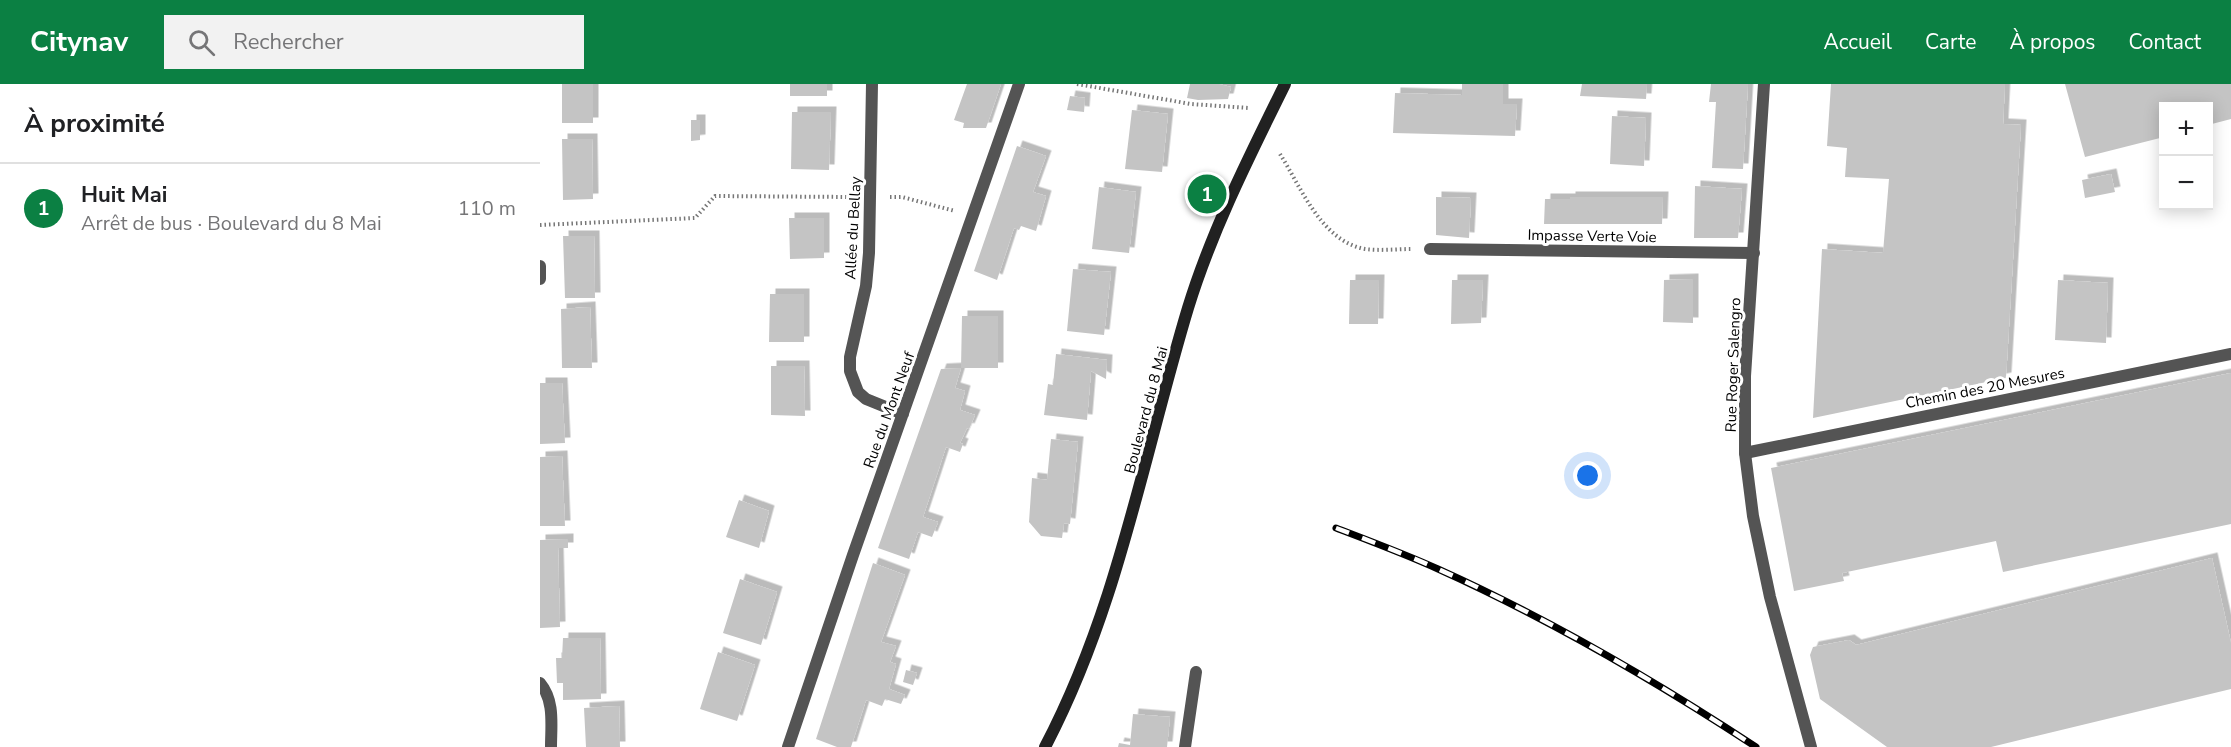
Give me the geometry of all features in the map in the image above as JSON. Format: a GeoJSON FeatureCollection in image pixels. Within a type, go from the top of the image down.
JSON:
{"type":"FeatureCollection","features":[{"type":"Feature","properties":{"kind":"main road","name":"Boulevard du 8 Mai"},"geometry":{"type":"LineString","coordinates":[[1045,747],[1070,695],[1105,606],[1130,525],[1189,308],[1210,248],[1232,194],[1285,84]]}},
{"type":"Feature","properties":{"kind":"street","name":"Allée du Bellay"},"geometry":{"type":"LineString","coordinates":[[872,84],[869,253],[866,286],[850,357],[850,371],[858,392],[866,399],[903,414]]}},
{"type":"Feature","properties":{"kind":"street","name":"Rue du Mont Neuf"},"geometry":{"type":"LineString","coordinates":[[788,747],[1019,84]]}},
{"type":"Feature","properties":{"kind":"street","name":"Rue Roger Salengro"},"geometry":{"type":"LineString","coordinates":[[1764,84],[1744,376],[1745,453],[1751,502],[1765,577],[1811,747]]}},
{"type":"Feature","properties":{"kind":"street","name":"Impasse Verte Voie"},"geometry":{"type":"LineString","coordinates":[[1430,249],[1754,253]]}},
{"type":"Feature","properties":{"kind":"street"},"geometry":{"type":"LineString","coordinates":[[540,266],[540,279]]}},
{"type":"Feature","properties":{"kind":"street","name":"Chemin des 20 Mesures"},"geometry":{"type":"LineString","coordinates":[[1745,453],[2231,354]]}},
{"type":"Feature","properties":{"kind":"street"},"geometry":{"type":"LineString","coordinates":[[1185,747],[1196,672]]}},
{"type":"Feature","properties":{"kind":"street"},"geometry":{"type":"LineString","coordinates":[[540,683],[551,706],[551,747]]}},
{"type":"Feature","properties":{"kind":"path"},"geometry":{"type":"LineString","coordinates":[[1077,84],[1191,104],[1249,108]]}},
{"type":"Feature","properties":{"kind":"path"},"geometry":{"type":"LineString","coordinates":[[1280,154],[1323,223],[1335,234],[1365,249],[1430,249]]}},
{"type":"Feature","properties":{"kind":"path"},"geometry":{"type":"LineString","coordinates":[[540,225],[695,218],[715,196],[854,197]]}},
{"type":"Feature","properties":{"kind":"path"},"geometry":{"type":"LineString","coordinates":[[890,197],[902,197],[931,204]]}},
{"type":"Feature","properties":{"kind":"building"},"geometry":{"type":"Polygon","coordinates":[[[562,84],[593,84],[593,123],[562,123],[562,84]]]}},
{"type":"Feature","properties":{"kind":"building"},"geometry":{"type":"Polygon","coordinates":[[[790,84],[827,84],[827,96],[790,96],[790,84]]]}},
{"type":"Feature","properties":{"kind":"building"},"geometry":{"type":"Polygon","coordinates":[[[967,84],[1001,84],[986,128],[963,128],[964,123],[954,120],[967,84]]]}},
{"type":"Feature","properties":{"kind":"building"},"geometry":{"type":"Polygon","coordinates":[[[1190,84],[1219,84],[1231,87],[1228,99],[1198,100],[1187,98],[1190,84]]]}},
{"type":"Feature","properties":{"kind":"building"},"geometry":{"type":"Polygon","coordinates":[[[1462,84],[1503,84],[1503,104],[1517,104],[1515,136],[1393,133],[1395,93],[1462,95],[1462,84]]]}},
{"type":"Feature","properties":{"kind":"building"},"geometry":{"type":"Polygon","coordinates":[[[1582,84],[1647,84],[1646,99],[1580,96],[1582,84]]]}},
{"type":"Feature","properties":{"kind":"building"},"geometry":{"type":"Polygon","coordinates":[[[1711,84],[1748,84],[1743,169],[1712,168],[1716,102],[1709,102],[1711,84]]]}},
{"type":"Feature","properties":{"kind":"building"},"geometry":{"type":"Polygon","coordinates":[[[1831,84],[2005,84],[2003,124],[2021,125],[2006,378],[1813,418],[1822,249],[1883,253],[1889,179],[1845,177],[1847,148],[1827,146],[1831,84]]]}},
{"type":"Feature","properties":{"kind":"building"},"geometry":{"type":"Polygon","coordinates":[[[2065,84],[2231,84],[2231,119],[2213,124],[2213,102],[2159,102],[2159,138],[2085,157],[2065,84]]]}},
{"type":"Feature","properties":{"kind":"building"},"geometry":{"type":"Polygon","coordinates":[[[1070,96],[1085,98],[1084,112],[1067,110],[1070,96]]]}},
{"type":"Feature","properties":{"kind":"building"},"geometry":{"type":"Polygon","coordinates":[[[1132,110],[1168,114],[1162,172],[1125,169],[1132,110]]]}},
{"type":"Feature","properties":{"kind":"building"},"geometry":{"type":"Polygon","coordinates":[[[792,112],[831,112],[829,170],[791,169],[792,112]]]}},
{"type":"Feature","properties":{"kind":"building"},"geometry":{"type":"Polygon","coordinates":[[[1612,116],[1646,118],[1644,166],[1610,164],[1612,116]]]}},
{"type":"Feature","properties":{"kind":"building"},"geometry":{"type":"Polygon","coordinates":[[[691,120],[700,120],[700,140],[691,141],[691,120]]]}},
{"type":"Feature","properties":{"kind":"building"},"geometry":{"type":"Polygon","coordinates":[[[562,139],[592,139],[593,199],[563,200],[562,139]]]}},
{"type":"Feature","properties":{"kind":"building"},"geometry":{"type":"Polygon","coordinates":[[[1017,146],[1046,156],[1033,192],[1046,196],[1036,231],[1021,226],[1019,230],[1014,228],[997,280],[974,271],[1017,146]]]}},
{"type":"Feature","properties":{"kind":"building"},"geometry":{"type":"Polygon","coordinates":[[[2111,174],[2115,192],[2085,198],[2082,180],[2111,174]]]}},
{"type":"Feature","properties":{"kind":"building"},"geometry":{"type":"Polygon","coordinates":[[[1695,186],[1742,189],[1738,238],[1694,238],[1695,186]]]}},
{"type":"Feature","properties":{"kind":"building"},"geometry":{"type":"Polygon","coordinates":[[[1099,187],[1136,192],[1129,253],[1092,249],[1099,187]]]}},
{"type":"Feature","properties":{"kind":"building"},"geometry":{"type":"Polygon","coordinates":[[[1436,197],[1471,198],[1469,238],[1436,235],[1436,197]]]}},
{"type":"Feature","properties":{"kind":"building"},"geometry":{"type":"Polygon","coordinates":[[[1570,197],[1663,197],[1662,224],[1544,224],[1545,199],[1570,199],[1570,197]]]}},
{"type":"Feature","properties":{"kind":"building"},"geometry":{"type":"Polygon","coordinates":[[[789,218],[824,218],[824,258],[790,259],[789,218]]]}},
{"type":"Feature","properties":{"kind":"building"},"geometry":{"type":"Polygon","coordinates":[[[563,236],[594,236],[595,298],[565,298],[563,236]]]}},
{"type":"Feature","properties":{"kind":"building"},"geometry":{"type":"Polygon","coordinates":[[[1073,269],[1111,272],[1104,335],[1067,331],[1073,269]]]}},
{"type":"Feature","properties":{"kind":"building"},"geometry":{"type":"Polygon","coordinates":[[[1693,279],[1693,323],[1663,322],[1664,280],[1693,279]]]}},
{"type":"Feature","properties":{"kind":"building"},"geometry":{"type":"Polygon","coordinates":[[[1350,280],[1379,280],[1378,324],[1349,324],[1350,280]]]}},
{"type":"Feature","properties":{"kind":"building"},"geometry":{"type":"Polygon","coordinates":[[[1452,280],[1483,280],[1481,323],[1451,324],[1452,280]]]}},
{"type":"Feature","properties":{"kind":"building"},"geometry":{"type":"Polygon","coordinates":[[[2058,280],[2108,283],[2106,343],[2055,340],[2058,280]]]}},
{"type":"Feature","properties":{"kind":"building"},"geometry":{"type":"Polygon","coordinates":[[[770,294],[804,294],[804,342],[769,342],[770,294]]]}},
{"type":"Feature","properties":{"kind":"building"},"geometry":{"type":"Polygon","coordinates":[[[590,307],[592,368],[562,368],[561,309],[590,307]]]}},
{"type":"Feature","properties":{"kind":"building"},"geometry":{"type":"Polygon","coordinates":[[[962,316],[998,316],[998,368],[961,368],[962,316]]]}},
{"type":"Feature","properties":{"kind":"building"},"geometry":{"type":"Polygon","coordinates":[[[1056,354],[1107,360],[1106,379],[1091,371],[1087,420],[1044,415],[1048,384],[1053,385],[1056,354]]]}},
{"type":"Feature","properties":{"kind":"building"},"geometry":{"type":"Polygon","coordinates":[[[771,366],[804,366],[805,416],[771,415],[771,366]]]}},
{"type":"Feature","properties":{"kind":"building"},"geometry":{"type":"Polygon","coordinates":[[[961,368],[955,388],[965,391],[960,410],[975,415],[960,443],[963,444],[960,452],[946,447],[923,517],[938,522],[932,537],[918,532],[909,559],[878,548],[941,369],[961,368]]]}},
{"type":"Feature","properties":{"kind":"building"},"geometry":{"type":"Polygon","coordinates":[[[2231,373],[2231,524],[2003,572],[1996,541],[1842,573],[1844,581],[1794,591],[1771,468],[2231,373]]]}},
{"type":"Feature","properties":{"kind":"building"},"geometry":{"type":"Polygon","coordinates":[[[540,383],[562,383],[565,443],[540,444],[540,383]]]}},
{"type":"Feature","properties":{"kind":"building"},"geometry":{"type":"Polygon","coordinates":[[[1051,439],[1078,442],[1070,524],[1064,523],[1062,538],[1041,536],[1029,522],[1032,478],[1047,480],[1051,439]]]}},
{"type":"Feature","properties":{"kind":"building"},"geometry":{"type":"Polygon","coordinates":[[[562,456],[565,526],[540,526],[540,457],[562,456]]]}},
{"type":"Feature","properties":{"kind":"building"},"geometry":{"type":"Polygon","coordinates":[[[739,500],[769,511],[759,548],[726,537],[739,500]]]}},
{"type":"Feature","properties":{"kind":"building"},"geometry":{"type":"Polygon","coordinates":[[[568,539],[568,548],[558,548],[560,627],[540,628],[540,540],[568,539]]]}},
{"type":"Feature","properties":{"kind":"building"},"geometry":{"type":"Polygon","coordinates":[[[2212,558],[2231,643],[2231,689],[1991,747],[1887,747],[1820,699],[1810,655],[1813,647],[1849,640],[1856,645],[2212,558]]]}},
{"type":"Feature","properties":{"kind":"building"},"geometry":{"type":"Polygon","coordinates":[[[873,563],[905,575],[881,642],[896,646],[890,662],[896,664],[889,689],[905,695],[901,704],[885,699],[882,706],[866,700],[851,747],[837,747],[816,739],[873,563]]]}},
{"type":"Feature","properties":{"kind":"building"},"geometry":{"type":"Polygon","coordinates":[[[740,579],[777,592],[761,645],[723,633],[740,579]]]}},
{"type":"Feature","properties":{"kind":"building"},"geometry":{"type":"Polygon","coordinates":[[[563,638],[600,638],[601,699],[563,700],[563,683],[557,683],[556,658],[562,658],[563,638]]]}},
{"type":"Feature","properties":{"kind":"building"},"geometry":{"type":"Polygon","coordinates":[[[718,652],[755,665],[737,721],[700,709],[718,652]]]}},
{"type":"Feature","properties":{"kind":"building"},"geometry":{"type":"Polygon","coordinates":[[[906,670],[917,673],[913,685],[903,682],[906,670]]]}},
{"type":"Feature","properties":{"kind":"building"},"geometry":{"type":"Polygon","coordinates":[[[619,706],[620,747],[586,747],[584,708],[619,706]]]}},
{"type":"Feature","properties":{"kind":"building"},"geometry":{"type":"Polygon","coordinates":[[[1133,714],[1170,717],[1167,747],[1118,747],[1119,743],[1130,745],[1133,714]]]}},
{"type":"Feature","properties":{"kind":"railway"},"geometry":{"type":"LineString","coordinates":[[1336,528],[1426,563],[1520,608],[1640,674],[1756,747]]}},
{"type":"Feature","properties":{"kind":"place","name":"Huit Mai"},"geometry":{"type":"Point","coordinates":[1207,194]}}]}
